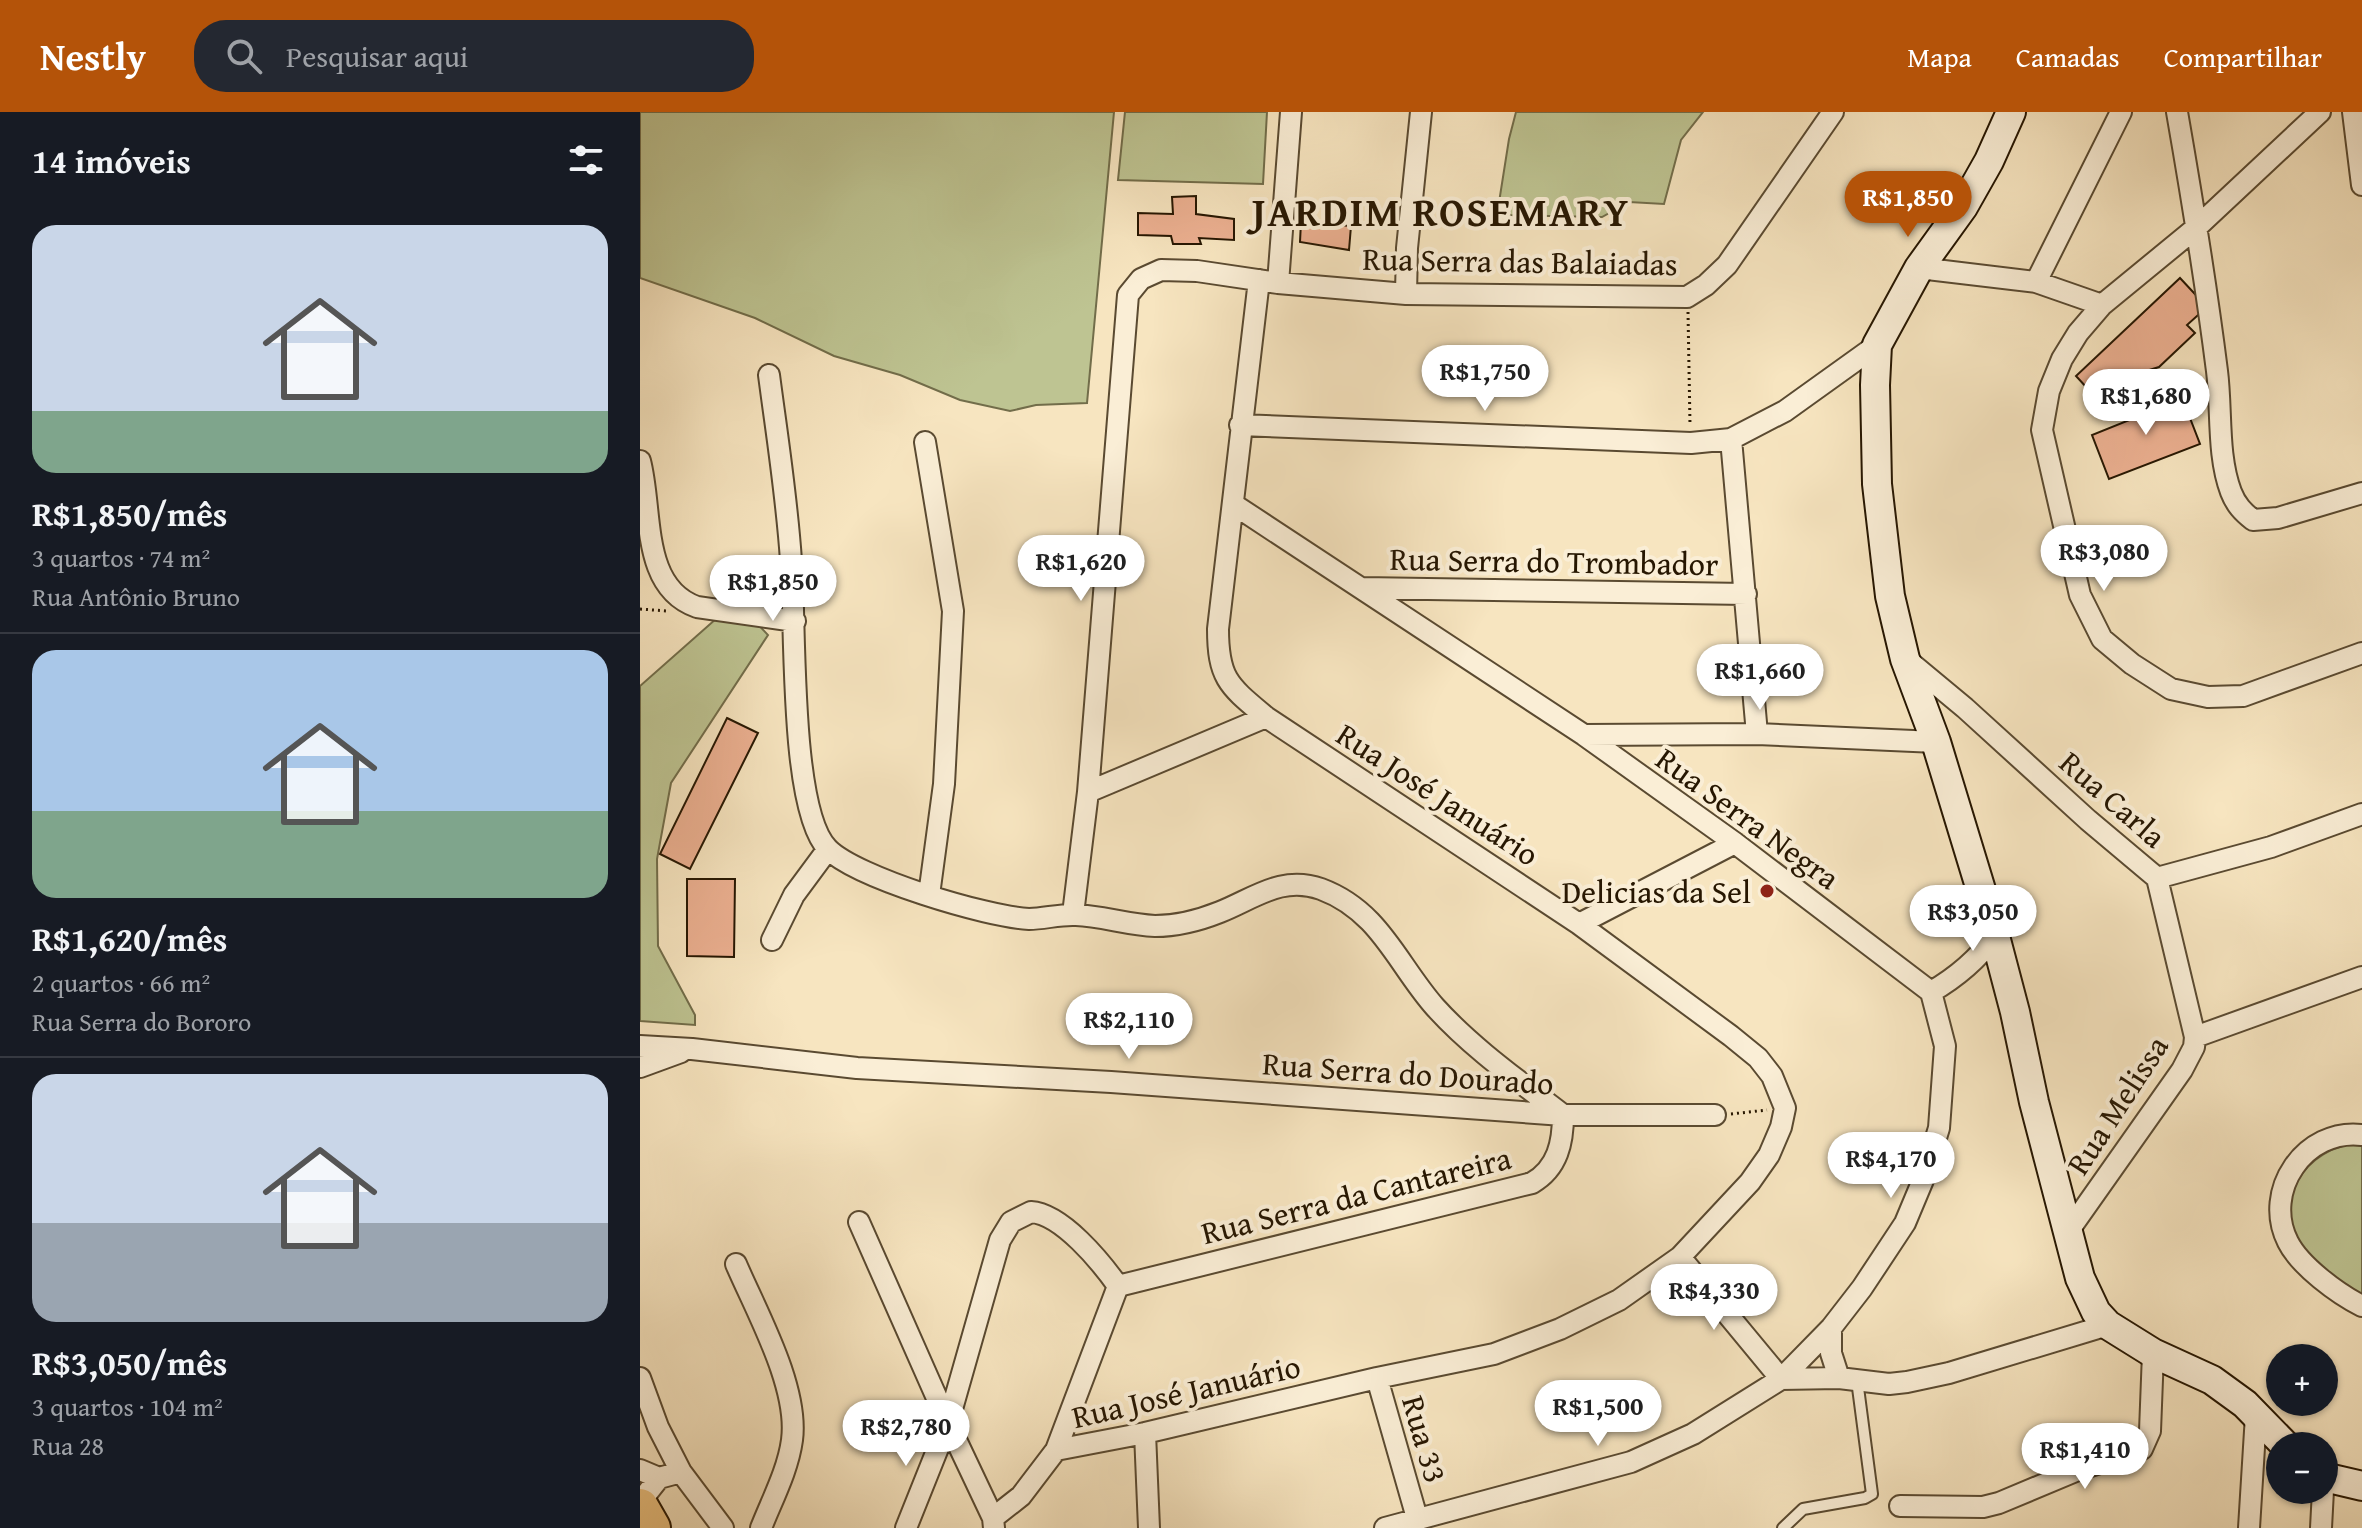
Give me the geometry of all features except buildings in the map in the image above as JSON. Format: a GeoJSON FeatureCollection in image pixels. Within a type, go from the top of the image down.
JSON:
{"type":"FeatureCollection","features":[{"type":"Feature","properties":{"kind":"highway"},"geometry":{"type":"LineString","coordinates":[[646,1495],[652,1528]]}},
{"type":"Feature","properties":{"kind":"street","name":"Rua José Januário"},"geometry":{"type":"LineString","coordinates":[[1056,1450],[1145,1433],[1377,1378],[1494,1354],[1560,1329],[1619,1300],[1680,1257],[1750,1182],[1769,1155],[1785,1108],[1772,1076],[1758,1058],[1579,924],[1266,717],[1240,695],[1220,666],[1218,629],[1240,425],[1268,282],[1291,112]]}},
{"type":"Feature","properties":{"kind":"street"},"geometry":{"type":"LineString","coordinates":[[1406,294],[1407,248],[1421,112]]}},
{"type":"Feature","properties":{"kind":"street","name":"Rua Serra das Balaiadas"},"geometry":{"type":"LineString","coordinates":[[1088,792],[1128,295],[1141,279],[1161,270],[1197,271],[1268,282],[1406,294],[1687,297],[1706,285],[1727,265],[1833,112]]}},
{"type":"Feature","properties":{"kind":"street"},"geometry":{"type":"LineString","coordinates":[[1240,425],[1691,443],[1731,439],[1785,411],[1877,345],[1919,268],[1963,207],[1989,161],[2011,112]]}},
{"type":"Feature","properties":{"kind":"street"},"geometry":{"type":"LineString","coordinates":[[2036,282],[2121,112]]}},
{"type":"Feature","properties":{"kind":"street"},"geometry":{"type":"LineString","coordinates":[[2177,112],[2218,375],[2222,444],[2230,491],[2239,509],[2253,520],[2278,518],[2362,493]]}},
{"type":"Feature","properties":{"kind":"street"},"geometry":{"type":"LineString","coordinates":[[2320,112],[2197,227],[2102,305],[2078,333],[2062,359],[2049,391],[2042,430],[2080,595],[2102,639],[2132,664],[2171,689],[2208,697],[2243,696],[2362,653]]}},
{"type":"Feature","properties":{"kind":"street"},"geometry":{"type":"LineString","coordinates":[[2353,112],[2362,185]]}},
{"type":"Feature","properties":{"kind":"street"},"geometry":{"type":"LineString","coordinates":[[1919,268],[2036,282],[2102,305]]}},
{"type":"Feature","properties":{"kind":"street"},"geometry":{"type":"LineString","coordinates":[[1877,345],[1877,484],[1890,596],[1905,659],[1936,742],[1995,936],[2080,1278],[2096,1312],[2108,1325],[2153,1353],[2212,1380],[2272,1432]]}},
{"type":"Feature","properties":{"kind":"street"},"geometry":{"type":"LineString","coordinates":[[769,375],[787,506],[800,758],[811,818],[828,849],[863,871],[929,895],[1029,919],[1073,914],[1156,926],[1193,921],[1221,912],[1276,886],[1290,884],[1324,890],[1370,920],[1389,941],[1433,1005],[1460,1033],[1563,1115]]}},
{"type":"Feature","properties":{"kind":"street"},"geometry":{"type":"LineString","coordinates":[[1731,439],[1757,734]]}},
{"type":"Feature","properties":{"kind":"street"},"geometry":{"type":"LineString","coordinates":[[925,442],[953,611],[944,784],[929,895]]}},
{"type":"Feature","properties":{"kind":"street"},"geometry":{"type":"LineString","coordinates":[[640,461],[651,552],[658,573],[671,592],[682,602],[697,607],[795,621]]}},
{"type":"Feature","properties":{"kind":"street","name":"Rua Serra Negra"},"geometry":{"type":"LineString","coordinates":[[1233,504],[1584,735],[1735,843],[1931,992]]}},
{"type":"Feature","properties":{"kind":"street","name":"Rua Serra do Trombador"},"geometry":{"type":"LineString","coordinates":[[1362,588],[1746,594]]}},
{"type":"Feature","properties":{"kind":"street","name":"Rua Carla"},"geometry":{"type":"LineString","coordinates":[[1905,659],[2157,878],[2195,1037]]}},
{"type":"Feature","properties":{"kind":"street"},"geometry":{"type":"LineString","coordinates":[[1073,914],[1088,792],[1266,717]]}},
{"type":"Feature","properties":{"kind":"street"},"geometry":{"type":"LineString","coordinates":[[1584,735],[1757,734],[1936,742]]}},
{"type":"Feature","properties":{"kind":"street"},"geometry":{"type":"LineString","coordinates":[[2157,878],[2271,847],[2362,814]]}},
{"type":"Feature","properties":{"kind":"street"},"geometry":{"type":"LineString","coordinates":[[1579,924],[1735,843]]}},
{"type":"Feature","properties":{"kind":"street"},"geometry":{"type":"LineString","coordinates":[[772,940],[794,895],[828,849]]}},
{"type":"Feature","properties":{"kind":"street"},"geometry":{"type":"LineString","coordinates":[[1385,1528],[1631,1462],[1693,1434],[1781,1379],[1831,1328],[1905,1223],[1939,1128],[1945,1046],[1931,992],[1969,966],[1995,936]]}},
{"type":"Feature","properties":{"kind":"street","name":"Rua Melissa"},"geometry":{"type":"LineString","coordinates":[[2067,1233],[2182,1070],[2194,1047],[2195,1037],[2362,977]]}},
{"type":"Feature","properties":{"kind":"street","name":"Rua Serra do Dourado"},"geometry":{"type":"LineString","coordinates":[[640,1046],[857,1068],[1111,1082],[1563,1115],[1715,1115]]}},
{"type":"Feature","properties":{"kind":"street","name":"Rua Serra do Dourado"},"geometry":{"type":"LineString","coordinates":[[640,1067],[692,1049]]}},
{"type":"Feature","properties":{"kind":"street","name":"Rua Serra da Cantareira"},"geometry":{"type":"LineString","coordinates":[[1118,1286],[1532,1183],[1550,1168],[1557,1157],[1563,1115]]}},
{"type":"Feature","properties":{"kind":"street"},"geometry":{"type":"LineString","coordinates":[[2362,1135],[2348,1133],[2328,1138],[2306,1151],[2280,1194],[2279,1217],[2289,1244],[2307,1265],[2343,1297],[2362,1306]]}},
{"type":"Feature","properties":{"kind":"street"},"geometry":{"type":"LineString","coordinates":[[859,1222],[948,1423],[994,1523],[1021,1496],[1056,1450],[1118,1286],[1090,1252],[1051,1218],[1031,1212],[1011,1222],[1000,1240],[948,1423],[906,1528]]}},
{"type":"Feature","properties":{"kind":"street"},"geometry":{"type":"LineString","coordinates":[[1680,1257],[1781,1379]]}},
{"type":"Feature","properties":{"kind":"street"},"geometry":{"type":"LineString","coordinates":[[736,1264],[786,1382],[791,1407],[792,1440],[761,1528]]}},
{"type":"Feature","properties":{"kind":"street"},"geometry":{"type":"LineString","coordinates":[[1781,1379],[1848,1379],[1889,1384],[1921,1379],[2108,1325]]}},
{"type":"Feature","properties":{"kind":"street"},"geometry":{"type":"LineString","coordinates":[[1831,1328],[1831,1353],[1848,1379]]}},
{"type":"Feature","properties":{"kind":"street"},"geometry":{"type":"LineString","coordinates":[[1900,1506],[1983,1507],[2023,1496],[2078,1470],[2142,1449],[2150,1431],[2153,1353]]}},
{"type":"Feature","properties":{"kind":"street"},"geometry":{"type":"LineString","coordinates":[[640,1378],[658,1427],[681,1472],[723,1528]]}},
{"type":"Feature","properties":{"kind":"street","name":"Rua 33"},"geometry":{"type":"LineString","coordinates":[[1377,1378],[1417,1518]]}},
{"type":"Feature","properties":{"kind":"street"},"geometry":{"type":"LineString","coordinates":[[2249,1528],[2256,1415]]}},
{"type":"Feature","properties":{"kind":"street"},"geometry":{"type":"LineString","coordinates":[[1145,1433],[1149,1528]]}},
{"type":"Feature","properties":{"kind":"street"},"geometry":{"type":"LineString","coordinates":[[640,1470],[646,1495],[681,1472]]}},
{"type":"Feature","properties":{"kind":"street"},"geometry":{"type":"LineString","coordinates":[[2338,1480],[2362,1486]]}},
{"type":"Feature","properties":{"kind":"street"},"geometry":{"type":"LineString","coordinates":[[2321,1528],[2322,1504]]}},
{"type":"Feature","properties":{"kind":"lane"},"geometry":{"type":"LineString","coordinates":[[1783,1528],[1803,1509],[1870,1496],[1872,1489],[1848,1379]]}},
{"type":"Feature","properties":{"kind":"path"},"geometry":{"type":"LineString","coordinates":[[1687,297],[1691,443]]}},
{"type":"Feature","properties":{"kind":"path"},"geometry":{"type":"LineString","coordinates":[[640,609],[673,612]]}},
{"type":"Feature","properties":{"kind":"path"},"geometry":{"type":"LineString","coordinates":[[1715,1115],[1785,1108]]}},
{"type":"Feature","properties":{"kind":"green space"},"geometry":{"type":"Polygon","coordinates":[[[640,112],[1114,112],[1087,403],[1036,405],[1010,411],[960,400],[900,375],[834,356],[755,318],[640,278],[640,112]]]}},
{"type":"Feature","properties":{"kind":"green space"},"geometry":{"type":"Polygon","coordinates":[[[1125,112],[1267,112],[1263,184],[1118,180],[1125,112]]]}},
{"type":"Feature","properties":{"kind":"green space"},"geometry":{"type":"Polygon","coordinates":[[[1516,112],[1703,112],[1681,140],[1664,204],[1629,202],[1602,217],[1497,215],[1516,112]]]}},
{"type":"Feature","properties":{"kind":"green space"},"geometry":{"type":"Polygon","coordinates":[[[717,618],[753,619],[768,635],[671,783],[657,859],[658,946],[695,1015],[695,1025],[640,1021],[640,686],[717,618]]]}},
{"type":"Feature","properties":{"kind":"green space"},"geometry":{"type":"Polygon","coordinates":[[[2351,1144],[2362,1145],[2362,1300],[2308,1258],[2296,1241],[2291,1223],[2290,1205],[2294,1188],[2303,1173],[2332,1150],[2351,1144]]]}},
{"type":"Feature","properties":{"kind":"place","name":"Delicias da Sel"},"geometry":{"type":"Point","coordinates":[1767,891]}},
{"type":"Feature","properties":{"kind":"district","name":"JARDIM ROSEMARY"},"geometry":{"type":"Point","coordinates":[1441,211]}}]}
